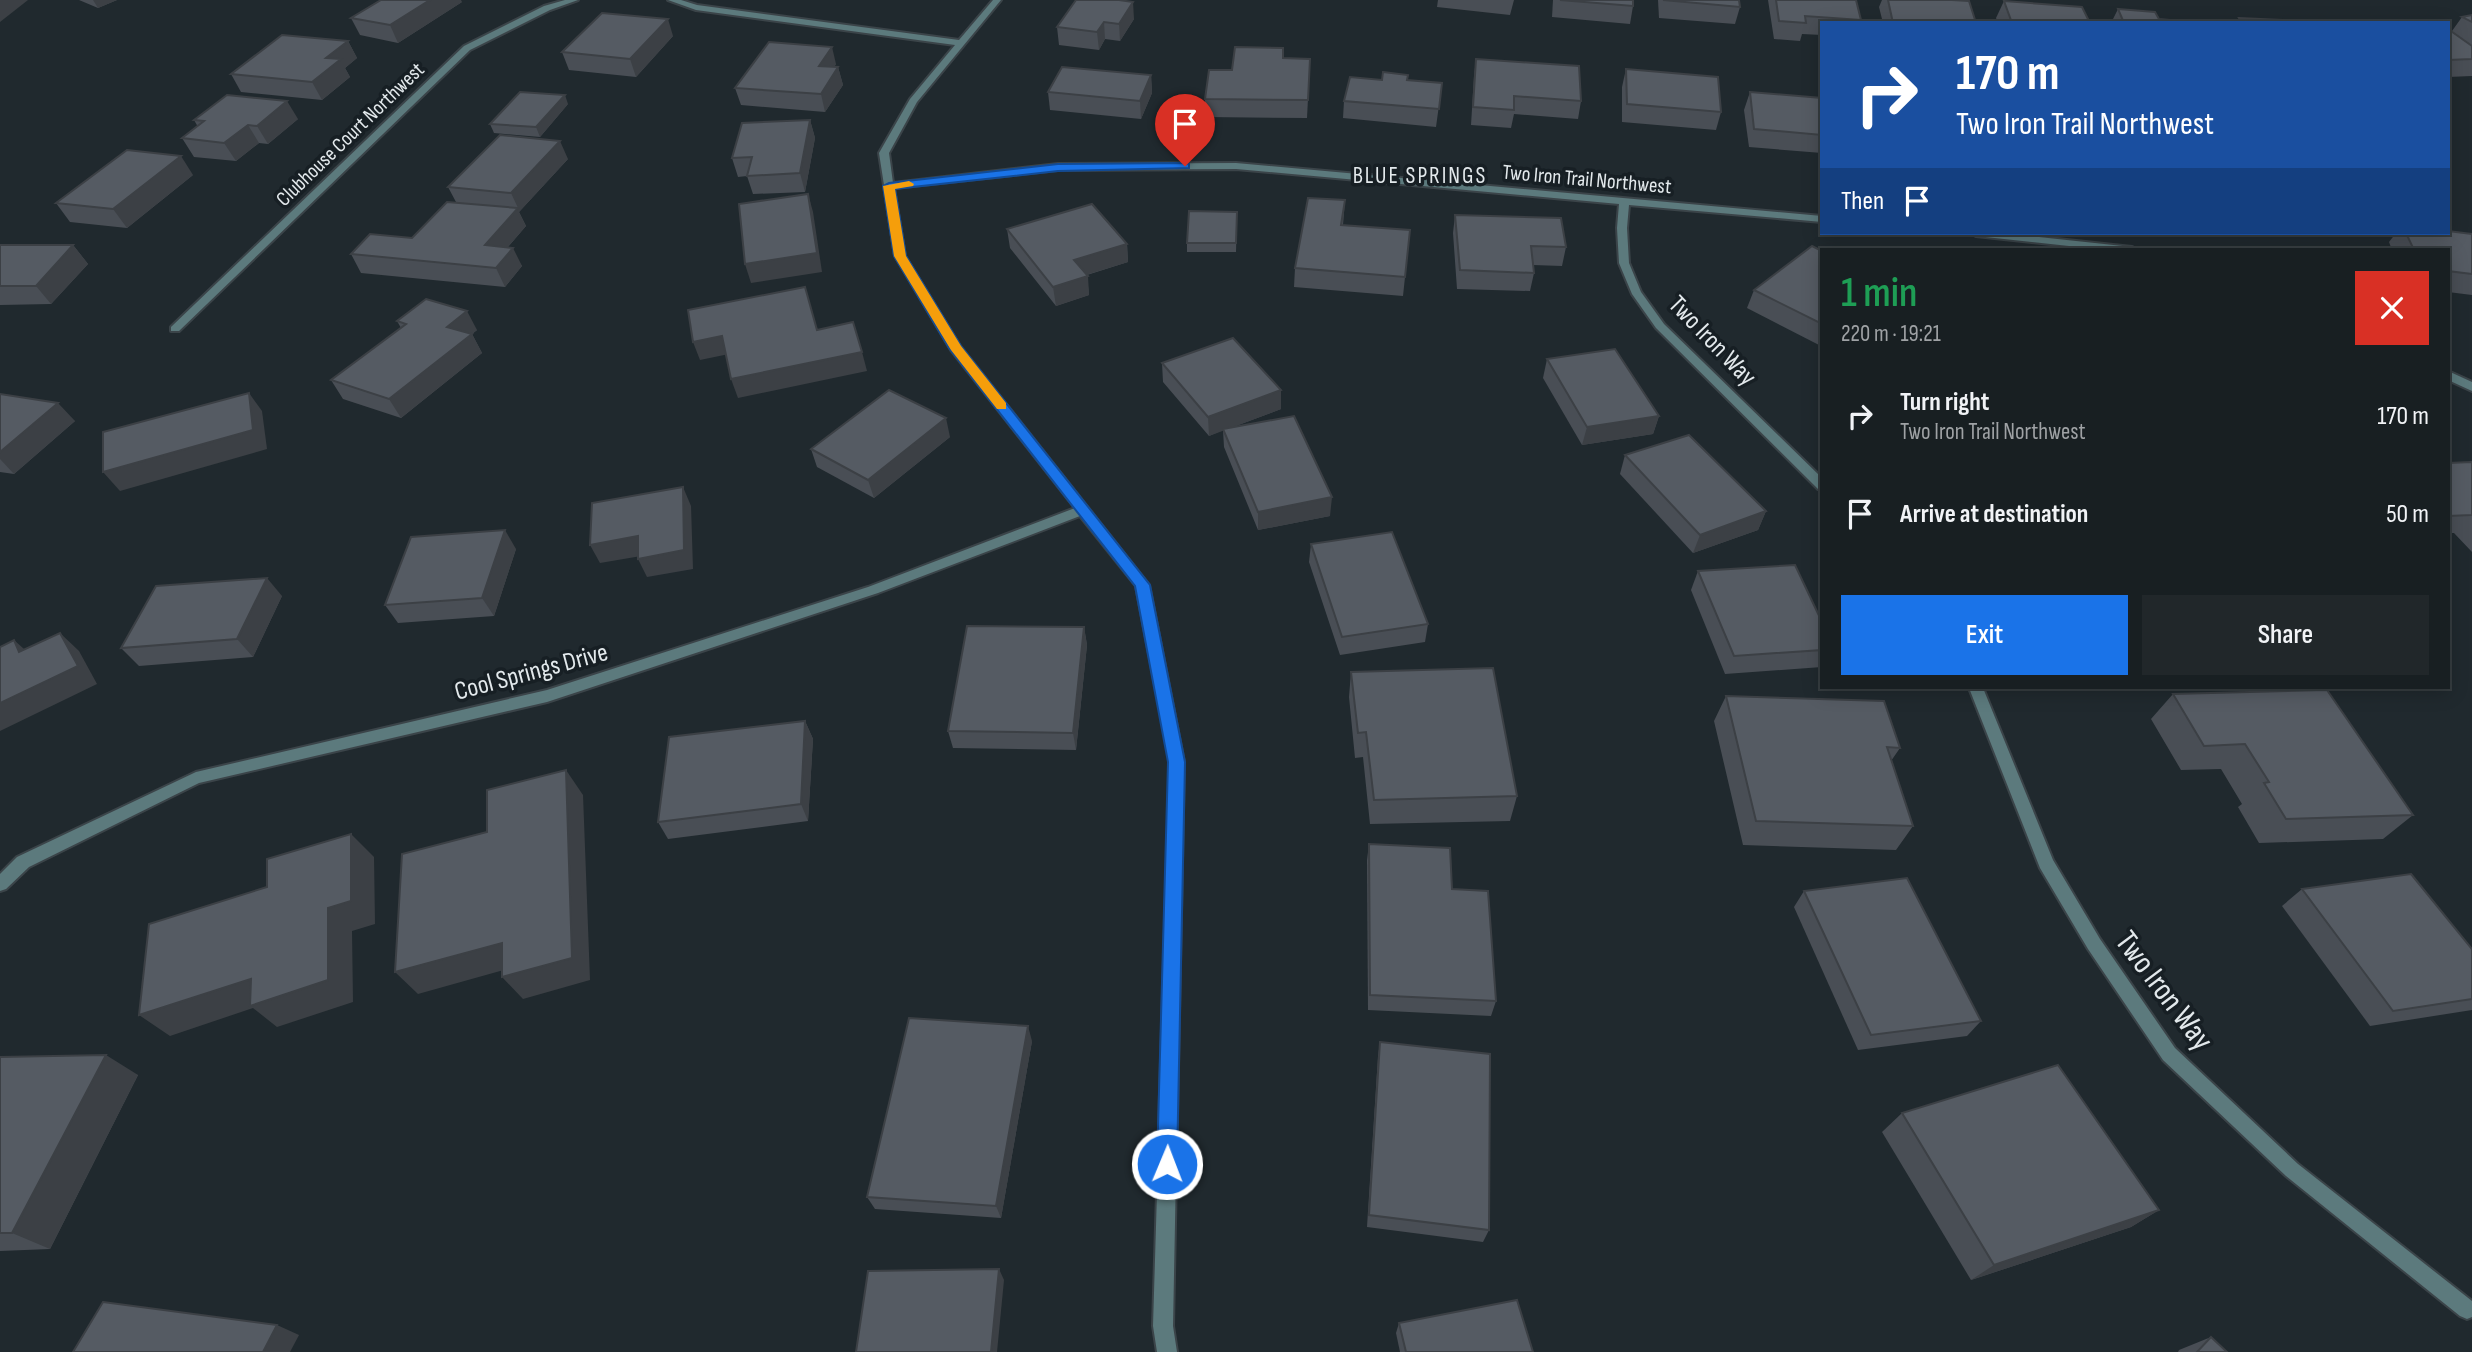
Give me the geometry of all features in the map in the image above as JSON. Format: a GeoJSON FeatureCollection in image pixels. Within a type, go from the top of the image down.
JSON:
{"type":"FeatureCollection","features":[{"type":"Feature","properties":{"kind":"street","name":"Clubhouse Court Northwest"},"geometry":{"type":"LineString","coordinates":[[175,329],[467,48],[547,8],[574,0]]}},
{"type":"Feature","properties":{"kind":"street"},"geometry":{"type":"LineString","coordinates":[[672,0],[696,7],[961,43]]}},
{"type":"Feature","properties":{"kind":"street"},"geometry":{"type":"LineString","coordinates":[[997,0],[913,101],[884,153],[900,256],[955,348],[1142,585],[1177,762],[1163,1312],[1167,1352]]}},
{"type":"Feature","properties":{"kind":"street","name":"Two Iron Trail Northwest"},"geometry":{"type":"LineString","coordinates":[[889,186],[1058,167],[1236,166],[1820,219]]}},
{"type":"Feature","properties":{"kind":"street","name":"Two Iron Way"},"geometry":{"type":"LineString","coordinates":[[1624,202],[1624,263],[1644,304],[1660,326],[1820,484]]}},
{"type":"Feature","properties":{"kind":"street"},"geometry":{"type":"LineString","coordinates":[[1994,235],[2114,248]]}},
{"type":"Feature","properties":{"kind":"street"},"geometry":{"type":"LineString","coordinates":[[2450,376],[2472,387]]}},
{"type":"Feature","properties":{"kind":"street","name":"Cool Springs Drive"},"geometry":{"type":"LineString","coordinates":[[0,884],[23,862],[196,778],[547,696],[873,590],[1083,510]]}},
{"type":"Feature","properties":{"kind":"street","name":"Two Iron Way"},"geometry":{"type":"LineString","coordinates":[[1976,689],[2046,863],[2094,944],[2169,1054],[2291,1170],[2467,1309]]}},
{"type":"Feature","properties":{"kind":"building"},"geometry":{"type":"Polygon","coordinates":[[[381,0],[430,0],[390,25],[351,18],[381,0]]]}},
{"type":"Feature","properties":{"kind":"building"},"geometry":{"type":"Polygon","coordinates":[[[1076,0],[1133,2],[1119,24],[1104,22],[1097,32],[1057,27],[1076,0]]]}},
{"type":"Feature","properties":{"kind":"building"},"geometry":{"type":"Polygon","coordinates":[[[1560,0],[1633,0],[1633,6],[1560,0]]]}},
{"type":"Feature","properties":{"kind":"building"},"geometry":{"type":"Polygon","coordinates":[[[1663,0],[1739,0],[1740,7],[1663,0]]]}},
{"type":"Feature","properties":{"kind":"building"},"geometry":{"type":"Polygon","coordinates":[[[1776,0],[1856,0],[1861,20],[1805,16],[1806,23],[1779,21],[1776,0]]]}},
{"type":"Feature","properties":{"kind":"building"},"geometry":{"type":"Polygon","coordinates":[[[1888,0],[1969,1],[1975,21],[1893,21],[1888,0]]]}},
{"type":"Feature","properties":{"kind":"building"},"geometry":{"type":"Polygon","coordinates":[[[2004,1],[2082,7],[2089,21],[2011,21],[2004,1]]]}},
{"type":"Feature","properties":{"kind":"building"},"geometry":{"type":"Polygon","coordinates":[[[2118,9],[2155,12],[2159,19],[2181,21],[2123,21],[2118,9]]]}},
{"type":"Feature","properties":{"kind":"building"},"geometry":{"type":"Polygon","coordinates":[[[602,13],[668,19],[630,59],[562,52],[602,13]]]}},
{"type":"Feature","properties":{"kind":"building"},"geometry":{"type":"Polygon","coordinates":[[[2472,15],[2472,22],[2462,17],[2472,15]]]}},
{"type":"Feature","properties":{"kind":"building"},"geometry":{"type":"Polygon","coordinates":[[[2239,18],[2302,21],[2241,21],[2239,18]]]}},
{"type":"Feature","properties":{"kind":"building"},"geometry":{"type":"Polygon","coordinates":[[[2450,30],[2472,46],[2472,59],[2450,60],[2450,30]]]}},
{"type":"Feature","properties":{"kind":"building"},"geometry":{"type":"Polygon","coordinates":[[[282,35],[348,41],[326,58],[341,59],[312,82],[231,74],[282,35]]]}},
{"type":"Feature","properties":{"kind":"building"},"geometry":{"type":"Polygon","coordinates":[[[769,42],[832,47],[819,66],[838,67],[821,94],[735,88],[769,42]]]}},
{"type":"Feature","properties":{"kind":"building"},"geometry":{"type":"Polygon","coordinates":[[[1235,47],[1283,48],[1283,58],[1310,59],[1308,100],[1205,99],[1209,70],[1232,70],[1235,47]]]}},
{"type":"Feature","properties":{"kind":"building"},"geometry":{"type":"Polygon","coordinates":[[[1476,59],[1579,66],[1581,101],[1514,96],[1514,110],[1473,107],[1476,59]]]}},
{"type":"Feature","properties":{"kind":"building"},"geometry":{"type":"Polygon","coordinates":[[[1062,67],[1151,75],[1140,101],[1048,92],[1062,67]]]}},
{"type":"Feature","properties":{"kind":"building"},"geometry":{"type":"Polygon","coordinates":[[[1626,69],[1718,77],[1721,112],[1627,104],[1626,69]]]}},
{"type":"Feature","properties":{"kind":"building"},"geometry":{"type":"Polygon","coordinates":[[[1383,72],[1408,75],[1407,80],[1442,83],[1439,109],[1344,101],[1350,77],[1382,80],[1383,72]]]}},
{"type":"Feature","properties":{"kind":"building"},"geometry":{"type":"Polygon","coordinates":[[[520,92],[565,95],[536,127],[490,124],[520,92]]]}},
{"type":"Feature","properties":{"kind":"building"},"geometry":{"type":"Polygon","coordinates":[[[1750,92],[1820,98],[1820,135],[1754,129],[1750,92]]]}},
{"type":"Feature","properties":{"kind":"building"},"geometry":{"type":"Polygon","coordinates":[[[227,95],[287,101],[257,126],[248,125],[224,143],[182,138],[204,121],[194,120],[227,95]]]}},
{"type":"Feature","properties":{"kind":"building"},"geometry":{"type":"Polygon","coordinates":[[[810,120],[800,173],[747,176],[752,157],[732,158],[742,123],[810,120]]]}},
{"type":"Feature","properties":{"kind":"building"},"geometry":{"type":"Polygon","coordinates":[[[500,135],[560,141],[511,193],[448,187],[500,135]]]}},
{"type":"Feature","properties":{"kind":"building"},"geometry":{"type":"Polygon","coordinates":[[[127,150],[181,156],[113,209],[56,203],[127,150]]]}},
{"type":"Feature","properties":{"kind":"building"},"geometry":{"type":"Polygon","coordinates":[[[808,194],[817,253],[745,264],[739,204],[808,194]]]}},
{"type":"Feature","properties":{"kind":"building"},"geometry":{"type":"Polygon","coordinates":[[[1308,198],[1345,200],[1341,225],[1410,230],[1405,277],[1295,268],[1308,198]]]}},
{"type":"Feature","properties":{"kind":"building"},"geometry":{"type":"Polygon","coordinates":[[[447,202],[518,208],[485,245],[513,248],[496,268],[351,254],[370,234],[412,238],[447,202]]]}},
{"type":"Feature","properties":{"kind":"building"},"geometry":{"type":"Polygon","coordinates":[[[1092,204],[1127,244],[1074,260],[1088,276],[1053,287],[1007,229],[1092,204]]]}},
{"type":"Feature","properties":{"kind":"building"},"geometry":{"type":"Polygon","coordinates":[[[1189,211],[1237,212],[1236,243],[1187,243],[1189,211]]]}},
{"type":"Feature","properties":{"kind":"building"},"geometry":{"type":"Polygon","coordinates":[[[1455,215],[1561,218],[1566,247],[1531,246],[1534,273],[1460,270],[1455,215]]]}},
{"type":"Feature","properties":{"kind":"building"},"geometry":{"type":"Polygon","coordinates":[[[2450,231],[2472,234],[2472,274],[2450,271],[2450,248],[2413,248],[2407,235],[2450,235],[2450,231]]]}},
{"type":"Feature","properties":{"kind":"building"},"geometry":{"type":"Polygon","coordinates":[[[0,245],[73,245],[36,286],[0,286],[0,245]]]}},
{"type":"Feature","properties":{"kind":"building"},"geometry":{"type":"Polygon","coordinates":[[[1812,246],[1820,250],[1820,323],[1754,290],[1812,246]]]}},
{"type":"Feature","properties":{"kind":"building"},"geometry":{"type":"Polygon","coordinates":[[[805,287],[817,330],[853,322],[862,352],[731,379],[722,336],[693,342],[688,310],[805,287]]]}},
{"type":"Feature","properties":{"kind":"building"},"geometry":{"type":"Polygon","coordinates":[[[426,299],[467,311],[447,327],[472,334],[389,399],[331,380],[406,324],[397,321],[426,299]]]}},
{"type":"Feature","properties":{"kind":"building"},"geometry":{"type":"Polygon","coordinates":[[[1233,338],[1281,390],[1208,417],[1162,363],[1233,338]]]}},
{"type":"Feature","properties":{"kind":"building"},"geometry":{"type":"Polygon","coordinates":[[[1615,349],[1659,416],[1587,427],[1547,359],[1615,349]]]}},
{"type":"Feature","properties":{"kind":"building"},"geometry":{"type":"Polygon","coordinates":[[[889,390],[946,418],[868,480],[811,449],[889,390]]]}},
{"type":"Feature","properties":{"kind":"building"},"geometry":{"type":"Polygon","coordinates":[[[249,393],[253,430],[103,472],[103,432],[249,393]]]}},
{"type":"Feature","properties":{"kind":"building"},"geometry":{"type":"Polygon","coordinates":[[[0,394],[58,403],[0,452],[0,394]]]}},
{"type":"Feature","properties":{"kind":"building"},"geometry":{"type":"Polygon","coordinates":[[[1294,416],[1332,497],[1258,512],[1223,429],[1294,416]]]}},
{"type":"Feature","properties":{"kind":"building"},"geometry":{"type":"Polygon","coordinates":[[[1689,435],[1766,511],[1700,535],[1625,455],[1689,435]]]}},
{"type":"Feature","properties":{"kind":"building"},"geometry":{"type":"Polygon","coordinates":[[[2472,462],[2472,515],[2450,516],[2450,463],[2472,462]]]}},
{"type":"Feature","properties":{"kind":"building"},"geometry":{"type":"Polygon","coordinates":[[[683,487],[684,550],[638,559],[638,536],[590,545],[592,503],[683,487]]]}},
{"type":"Feature","properties":{"kind":"building"},"geometry":{"type":"Polygon","coordinates":[[[505,530],[482,598],[385,605],[411,537],[505,530]]]}},
{"type":"Feature","properties":{"kind":"building"},"geometry":{"type":"Polygon","coordinates":[[[1392,532],[1428,624],[1342,637],[1311,544],[1392,532]]]}},
{"type":"Feature","properties":{"kind":"building"},"geometry":{"type":"Polygon","coordinates":[[[1795,565],[1820,618],[1820,650],[1734,656],[1698,571],[1795,565]]]}},
{"type":"Feature","properties":{"kind":"building"},"geometry":{"type":"Polygon","coordinates":[[[267,578],[237,639],[121,648],[156,586],[267,578]]]}},
{"type":"Feature","properties":{"kind":"building"},"geometry":{"type":"Polygon","coordinates":[[[967,626],[1084,627],[1073,733],[948,731],[967,626]]]}},
{"type":"Feature","properties":{"kind":"building"},"geometry":{"type":"Polygon","coordinates":[[[60,633],[78,666],[0,703],[0,647],[14,640],[19,652],[60,633]]]}},
{"type":"Feature","properties":{"kind":"building"},"geometry":{"type":"Polygon","coordinates":[[[1493,668],[1517,796],[1374,800],[1366,732],[1358,733],[1351,672],[1493,668]]]}},
{"type":"Feature","properties":{"kind":"building"},"geometry":{"type":"Polygon","coordinates":[[[2327,690],[2413,815],[2286,819],[2264,783],[2269,782],[2245,744],[2204,746],[2173,694],[2327,690]]]}},
{"type":"Feature","properties":{"kind":"building"},"geometry":{"type":"Polygon","coordinates":[[[1726,696],[1884,701],[1900,748],[1887,747],[1913,826],[1756,821],[1726,696]]]}},
{"type":"Feature","properties":{"kind":"building"},"geometry":{"type":"Polygon","coordinates":[[[805,721],[801,804],[658,822],[669,737],[805,721]]]}},
{"type":"Feature","properties":{"kind":"building"},"geometry":{"type":"Polygon","coordinates":[[[566,770],[572,958],[502,977],[502,943],[395,972],[402,854],[487,832],[487,790],[566,770]]]}},
{"type":"Feature","properties":{"kind":"building"},"geometry":{"type":"Polygon","coordinates":[[[351,834],[351,901],[328,908],[328,980],[250,1006],[251,979],[139,1015],[149,924],[267,887],[267,859],[351,834]]]}},
{"type":"Feature","properties":{"kind":"building"},"geometry":{"type":"Polygon","coordinates":[[[1369,844],[1450,848],[1452,889],[1488,891],[1496,1001],[1370,995],[1369,844]]]}},
{"type":"Feature","properties":{"kind":"building"},"geometry":{"type":"Polygon","coordinates":[[[2411,874],[2472,949],[2472,999],[2393,1011],[2302,889],[2411,874]]]}},
{"type":"Feature","properties":{"kind":"building"},"geometry":{"type":"Polygon","coordinates":[[[1907,878],[1981,1021],[1871,1035],[1804,891],[1907,878]]]}},
{"type":"Feature","properties":{"kind":"building"},"geometry":{"type":"Polygon","coordinates":[[[909,1018],[1028,1026],[996,1206],[867,1197],[909,1018]]]}},
{"type":"Feature","properties":{"kind":"building"},"geometry":{"type":"Polygon","coordinates":[[[1380,1042],[1490,1054],[1489,1230],[1369,1215],[1380,1042]]]}},
{"type":"Feature","properties":{"kind":"building"},"geometry":{"type":"Polygon","coordinates":[[[106,1055],[12,1233],[0,1233],[0,1057],[106,1055]]]}},
{"type":"Feature","properties":{"kind":"building"},"geometry":{"type":"Polygon","coordinates":[[[2058,1065],[2159,1210],[1994,1265],[1902,1113],[2058,1065]]]}},
{"type":"Feature","properties":{"kind":"building"},"geometry":{"type":"Polygon","coordinates":[[[999,1269],[991,1352],[856,1352],[868,1271],[999,1269]]]}},
{"type":"Feature","properties":{"kind":"building"},"geometry":{"type":"Polygon","coordinates":[[[1517,1300],[1533,1352],[1406,1352],[1399,1323],[1517,1300]]]}},
{"type":"Feature","properties":{"kind":"building"},"geometry":{"type":"Polygon","coordinates":[[[103,1302],[277,1325],[263,1352],[73,1352],[103,1302]]]}},
{"type":"Feature","properties":{"kind":"building"},"geometry":{"type":"Polygon","coordinates":[[[2211,1337],[2227,1352],[2197,1352],[2211,1337]]]}},
{"type":"Feature","properties":{"kind":"slow traffic"},"geometry":{"type":"LineString","coordinates":[[909,184],[889,186],[900,256],[955,348],[1001,406]]}},
{"type":"Feature","properties":{"kind":"district","name":"BLUE SPRINGS"},"geometry":{"type":"Point","coordinates":[1420,175]}},
{"type":"Feature","properties":{"kind":"route"},"geometry":{"type":"LineString","coordinates":[[1167,1164],[1177,762],[1142,585],[955,348],[900,256],[889,186],[1058,167],[1185,166]]}}]}
